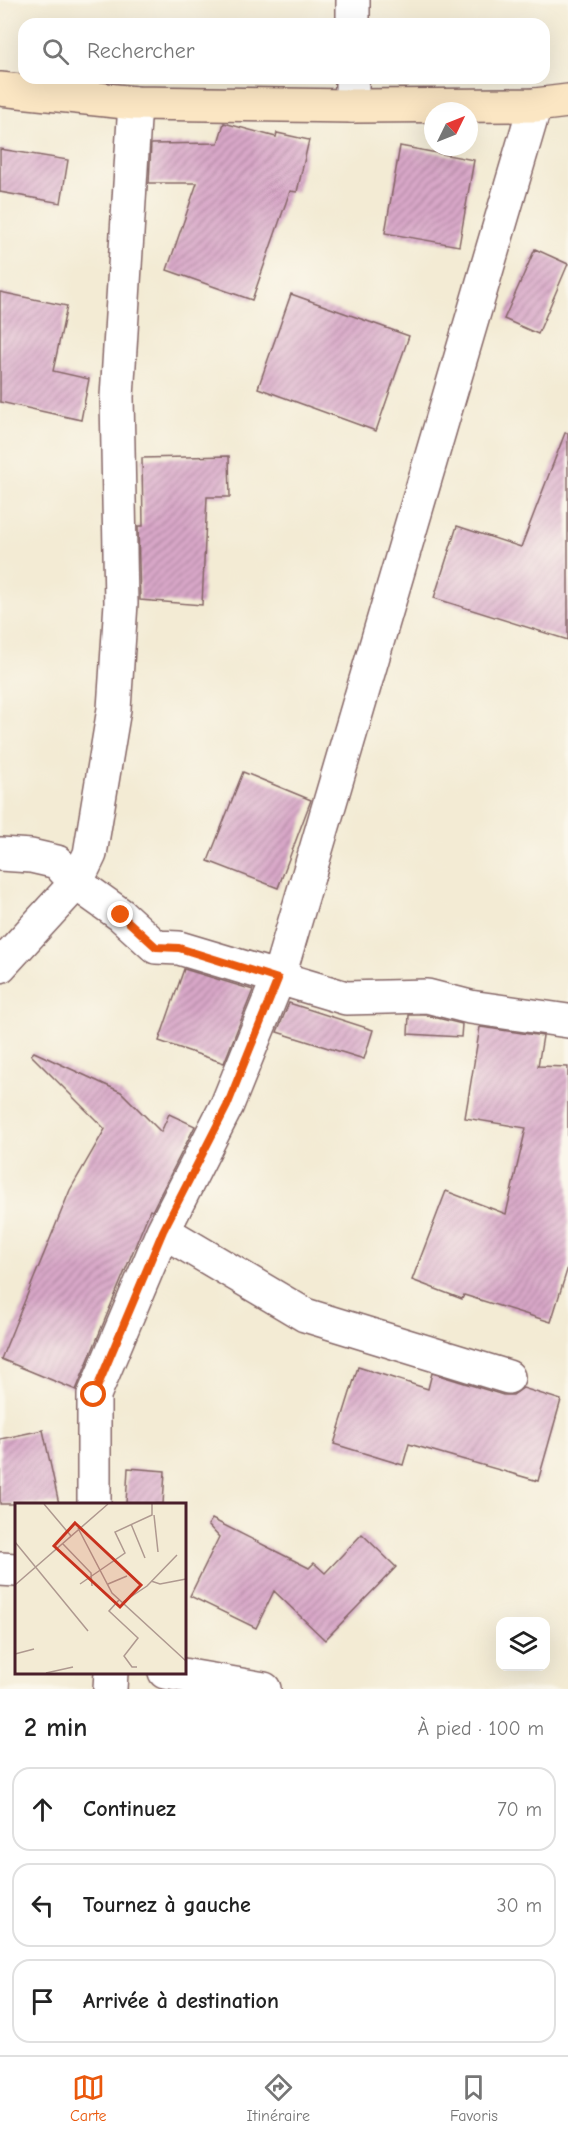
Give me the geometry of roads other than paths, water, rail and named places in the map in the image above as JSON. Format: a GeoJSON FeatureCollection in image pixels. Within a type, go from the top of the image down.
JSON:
{"type":"FeatureCollection","features":[{"type":"Feature","properties":{"kind":"street"},"geometry":{"type":"LineString","coordinates":[[353,0],[353,18]]}},
{"type":"Feature","properties":{"kind":"street"},"geometry":{"type":"LineString","coordinates":[[0,90],[135,103],[352,92],[535,105],[568,101]]}},
{"type":"Feature","properties":{"kind":"street"},"geometry":{"type":"LineString","coordinates":[[0,966],[76,883],[90,854],[114,709],[121,603],[117,398],[135,103]]}},
{"type":"Feature","properties":{"kind":"street"},"geometry":{"type":"LineString","coordinates":[[94,1503],[94,1395],[163,1231],[227,1106],[278,979],[535,105]]}},
{"type":"Feature","properties":{"kind":"street"},"geometry":{"type":"LineString","coordinates":[[0,854],[57,861],[76,883],[121,915],[156,947],[179,948],[346,998],[428,996],[470,1007],[568,1021]]}},
{"type":"Feature","properties":{"kind":"street"},"geometry":{"type":"LineString","coordinates":[[163,1231],[305,1315],[508,1377]]}},
{"type":"Feature","properties":{"kind":"street"},"geometry":{"type":"LineString","coordinates":[[0,1569],[15,1570]]}},
{"type":"Feature","properties":{"kind":"street"},"geometry":{"type":"LineString","coordinates":[[110,1689],[111,1674]]}},
{"type":"Feature","properties":{"kind":"street"},"geometry":{"type":"LineString","coordinates":[[177,1674],[264,1689]]}}]}
